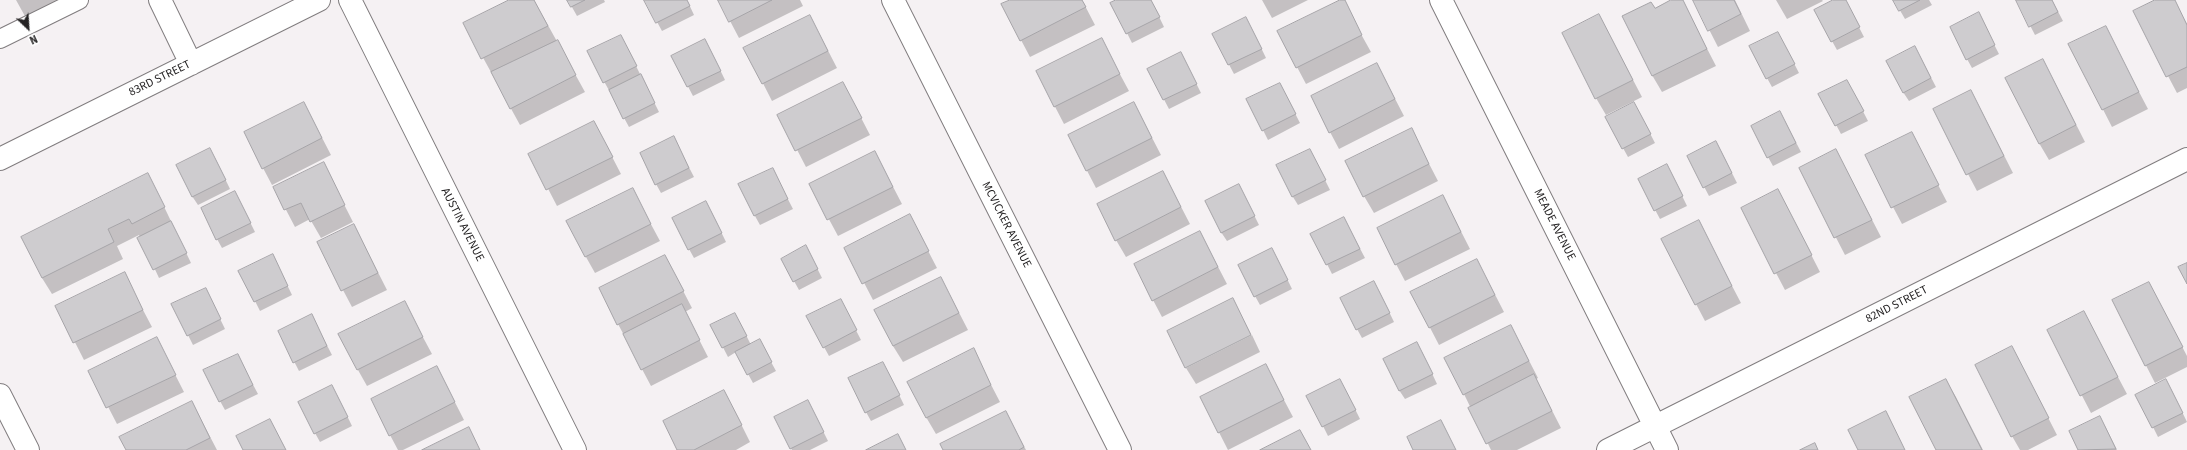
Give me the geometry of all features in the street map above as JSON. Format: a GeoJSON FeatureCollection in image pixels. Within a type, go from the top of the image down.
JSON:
{"type":"FeatureCollection","features":[{"type":"Feature","properties":{"kind":"street"},"geometry":{"type":"LineString","coordinates":[[160,0],[191,64]]}},
{"type":"Feature","properties":{"kind":"street","name":"83RD STREET"},"geometry":{"type":"LineString","coordinates":[[0,159],[319,0]]}},
{"type":"Feature","properties":{"kind":"street","name":"AUSTIN AVENUE"},"geometry":{"type":"LineString","coordinates":[[350,0],[575,450]]}},
{"type":"Feature","properties":{"kind":"street","name":"MCVICKER AVENUE"},"geometry":{"type":"LineString","coordinates":[[893,0],[1120,450]]}},
{"type":"Feature","properties":{"kind":"street","name":"MEADE AVENUE"},"geometry":{"type":"LineString","coordinates":[[1441,0],[1667,450]]}},
{"type":"Feature","properties":{"kind":"street","name":"82ND STREET"},"geometry":{"type":"LineString","coordinates":[[1608,450],[2187,159]]}},
{"type":"Feature","properties":{"kind":"street"},"geometry":{"type":"LineString","coordinates":[[0,395],[28,450]]}},
{"type":"Feature","properties":{"kind":"lane"},"geometry":{"type":"LineString","coordinates":[[0,38],[79,0]]}},
{"type":"Feature","properties":{"kind":"building"},"geometry":{"type":"Polygon","coordinates":[[[509,0],[534,0],[548,26],[481,59],[463,23],[509,0]]]}},
{"type":"Feature","properties":{"kind":"building"},"geometry":{"type":"Polygon","coordinates":[[[567,0],[585,0],[571,7],[567,0]]]}},
{"type":"Feature","properties":{"kind":"building"},"geometry":{"type":"Polygon","coordinates":[[[644,0],[687,0],[690,6],[656,23],[644,0]]]}},
{"type":"Feature","properties":{"kind":"building"},"geometry":{"type":"Polygon","coordinates":[[[718,0],[772,0],[729,22],[718,0]]]}},
{"type":"Feature","properties":{"kind":"building"},"geometry":{"type":"Polygon","coordinates":[[[1010,0],[1082,0],[1086,7],[1020,41],[1001,4],[1010,0]]]}},
{"type":"Feature","properties":{"kind":"building"},"geometry":{"type":"Polygon","coordinates":[[[1116,0],[1151,0],[1160,17],[1126,34],[1110,3],[1116,0]]]}},
{"type":"Feature","properties":{"kind":"building"},"geometry":{"type":"Polygon","coordinates":[[[1340,0],[1345,0],[1362,35],[1296,68],[1277,31],[1340,0]]]}},
{"type":"Feature","properties":{"kind":"building"},"geometry":{"type":"Polygon","coordinates":[[[1671,0],[1683,0],[1707,49],[1652,76],[1622,16],[1651,2],[1655,8],[1671,0]]]}},
{"type":"Feature","properties":{"kind":"building"},"geometry":{"type":"Polygon","coordinates":[[[1693,0],[1734,0],[1741,14],[1708,31],[1693,0]]]}},
{"type":"Feature","properties":{"kind":"building"},"geometry":{"type":"Polygon","coordinates":[[[1833,0],[1846,0],[1860,27],[1831,42],[1814,10],[1833,0]]]}},
{"type":"Feature","properties":{"kind":"building"},"geometry":{"type":"Polygon","coordinates":[[[1893,0],[1920,0],[1899,11],[1893,0]]]}},
{"type":"Feature","properties":{"kind":"building"},"geometry":{"type":"Polygon","coordinates":[[[2016,0],[2052,0],[2058,12],[2029,27],[2016,0]]]}},
{"type":"Feature","properties":{"kind":"building"},"geometry":{"type":"Polygon","coordinates":[[[2155,0],[2175,0],[2187,25],[2187,67],[2166,77],[2133,11],[2155,0]]]}},
{"type":"Feature","properties":{"kind":"building"},"geometry":{"type":"Polygon","coordinates":[[[1979,12],[1995,45],[1966,60],[1950,27],[1979,12]]]}},
{"type":"Feature","properties":{"kind":"building"},"geometry":{"type":"Polygon","coordinates":[[[1599,14],[1633,80],[1595,99],[1562,33],[1599,14]]]}},
{"type":"Feature","properties":{"kind":"building"},"geometry":{"type":"Polygon","coordinates":[[[810,15],[828,51],[762,84],[743,48],[810,15]]]}},
{"type":"Feature","properties":{"kind":"building"},"geometry":{"type":"Polygon","coordinates":[[[1246,17],[1262,49],[1228,65],[1212,34],[1246,17]]]}},
{"type":"Feature","properties":{"kind":"building"},"geometry":{"type":"Polygon","coordinates":[[[2106,26],[2139,92],[2102,110],[2068,44],[2106,26]]]}},
{"type":"Feature","properties":{"kind":"building"},"geometry":{"type":"Polygon","coordinates":[[[1778,32],[1795,64],[1766,79],[1749,46],[1778,32]]]}},
{"type":"Feature","properties":{"kind":"building"},"geometry":{"type":"Polygon","coordinates":[[[621,35],[637,66],[603,83],[587,51],[621,35]]]}},
{"type":"Feature","properties":{"kind":"building"},"geometry":{"type":"Polygon","coordinates":[[[1102,38],[1120,74],[1054,107],[1036,71],[1102,38]]]}},
{"type":"Feature","properties":{"kind":"building"},"geometry":{"type":"Polygon","coordinates":[[[705,39],[721,71],[687,87],[671,56],[705,39]]]}},
{"type":"Feature","properties":{"kind":"building"},"geometry":{"type":"Polygon","coordinates":[[[558,40],[576,75],[510,109],[491,72],[558,40]]]}},
{"type":"Feature","properties":{"kind":"building"},"geometry":{"type":"Polygon","coordinates":[[[1915,46],[1931,78],[1903,93],[1886,61],[1915,46]]]}},
{"type":"Feature","properties":{"kind":"building"},"geometry":{"type":"Polygon","coordinates":[[[1181,52],[1197,84],[1163,100],[1147,69],[1181,52]]]}},
{"type":"Feature","properties":{"kind":"building"},"geometry":{"type":"Polygon","coordinates":[[[2043,59],[2076,125],[2039,144],[2005,78],[2043,59]]]}},
{"type":"Feature","properties":{"kind":"building"},"geometry":{"type":"Polygon","coordinates":[[[1377,63],[1395,99],[1329,133],[1311,96],[1377,63]]]}},
{"type":"Feature","properties":{"kind":"building"},"geometry":{"type":"Polygon","coordinates":[[[641,74],[655,103],[623,119],[609,90],[641,74]]]}},
{"type":"Feature","properties":{"kind":"building"},"geometry":{"type":"Polygon","coordinates":[[[1847,80],[1864,111],[1835,126],[1818,94],[1847,80]]]}},
{"type":"Feature","properties":{"kind":"building"},"geometry":{"type":"Polygon","coordinates":[[[843,82],[862,118],[795,151],[777,115],[843,82]]]}},
{"type":"Feature","properties":{"kind":"building"},"geometry":{"type":"Polygon","coordinates":[[[1280,83],[1296,114],[1262,131],[1246,99],[1280,83]]]}},
{"type":"Feature","properties":{"kind":"building"},"geometry":{"type":"Polygon","coordinates":[[[1971,90],[2004,156],[1966,175],[1933,109],[1971,90]]]}},
{"type":"Feature","properties":{"kind":"building"},"geometry":{"type":"Polygon","coordinates":[[[304,102],[322,138],[262,169],[244,132],[304,102]]]}},
{"type":"Feature","properties":{"kind":"building"},"geometry":{"type":"Polygon","coordinates":[[[1134,102],[1152,138],[1086,171],[1068,135],[1134,102]]]}},
{"type":"Feature","properties":{"kind":"building"},"geometry":{"type":"Polygon","coordinates":[[[1634,102],[1651,134],[1622,149],[1605,117],[1634,102]]]}},
{"type":"Feature","properties":{"kind":"building"},"geometry":{"type":"Polygon","coordinates":[[[1780,111],[1796,143],[1767,158],[1751,126],[1780,111]]]}},
{"type":"Feature","properties":{"kind":"building"},"geometry":{"type":"Polygon","coordinates":[[[594,121],[613,157],[546,190],[528,154],[594,121]]]}},
{"type":"Feature","properties":{"kind":"building"},"geometry":{"type":"Polygon","coordinates":[[[1412,128],[1429,164],[1363,197],[1345,161],[1412,128]]]}},
{"type":"Feature","properties":{"kind":"building"},"geometry":{"type":"Polygon","coordinates":[[[1912,132],[1939,185],[1891,208],[1865,155],[1912,132]]]}},
{"type":"Feature","properties":{"kind":"building"},"geometry":{"type":"Polygon","coordinates":[[[674,136],[689,168],[655,185],[640,153],[674,136]]]}},
{"type":"Feature","properties":{"kind":"building"},"geometry":{"type":"Polygon","coordinates":[[[1716,141],[1732,173],[1703,188],[1687,156],[1716,141]]]}},
{"type":"Feature","properties":{"kind":"building"},"geometry":{"type":"Polygon","coordinates":[[[210,148],[226,180],[192,197],[176,165],[210,148]]]}},
{"type":"Feature","properties":{"kind":"building"},"geometry":{"type":"Polygon","coordinates":[[[1310,149],[1326,180],[1292,197],[1276,165],[1310,149]]]}},
{"type":"Feature","properties":{"kind":"building"},"geometry":{"type":"Polygon","coordinates":[[[1836,149],[1872,220],[1834,238],[1799,168],[1836,149]]]}},
{"type":"Feature","properties":{"kind":"building"},"geometry":{"type":"Polygon","coordinates":[[[875,151],[893,187],[827,220],[809,184],[875,151]]]}},
{"type":"Feature","properties":{"kind":"building"},"geometry":{"type":"Polygon","coordinates":[[[324,162],[345,205],[310,222],[301,203],[284,210],[273,187],[324,162]]]}},
{"type":"Feature","properties":{"kind":"building"},"geometry":{"type":"Polygon","coordinates":[[[1667,164],[1683,196],[1654,211],[1638,179],[1667,164]]]}},
{"type":"Feature","properties":{"kind":"building"},"geometry":{"type":"Polygon","coordinates":[[[773,168],[788,199],[754,216],[738,184],[773,168]]]}},
{"type":"Feature","properties":{"kind":"building"},"geometry":{"type":"Polygon","coordinates":[[[1163,171],[1181,207],[1115,241],[1097,204],[1163,171]]]}},
{"type":"Feature","properties":{"kind":"building"},"geometry":{"type":"Polygon","coordinates":[[[148,173],[165,207],[132,224],[129,219],[108,229],[114,242],[42,278],[21,237],[148,173]]]}},
{"type":"Feature","properties":{"kind":"building"},"geometry":{"type":"Polygon","coordinates":[[[1239,184],[1255,216],[1221,233],[1205,201],[1239,184]]]}},
{"type":"Feature","properties":{"kind":"building"},"geometry":{"type":"Polygon","coordinates":[[[633,188],[651,224],[585,257],[566,221],[633,188]]]}},
{"type":"Feature","properties":{"kind":"building"},"geometry":{"type":"Polygon","coordinates":[[[1778,189],[1812,255],[1774,274],[1741,208],[1778,189]]]}},
{"type":"Feature","properties":{"kind":"building"},"geometry":{"type":"Polygon","coordinates":[[[235,191],[251,223],[216,240],[201,208],[235,191]]]}},
{"type":"Feature","properties":{"kind":"building"},"geometry":{"type":"Polygon","coordinates":[[[1443,195],[1461,232],[1395,265],[1377,228],[1443,195]]]}},
{"type":"Feature","properties":{"kind":"building"},"geometry":{"type":"Polygon","coordinates":[[[706,201],[722,233],[688,250],[672,218],[706,201]]]}},
{"type":"Feature","properties":{"kind":"building"},"geometry":{"type":"Polygon","coordinates":[[[910,214],[929,251],[862,284],[844,248],[910,214]]]}},
{"type":"Feature","properties":{"kind":"building"},"geometry":{"type":"Polygon","coordinates":[[[1344,217],[1360,249],[1326,265],[1310,234],[1344,217]]]}},
{"type":"Feature","properties":{"kind":"building"},"geometry":{"type":"Polygon","coordinates":[[[1699,220],[1732,286],[1695,305],[1661,239],[1699,220]]]}},
{"type":"Feature","properties":{"kind":"building"},"geometry":{"type":"Polygon","coordinates":[[[171,221],[187,253],[153,270],[137,238],[171,221]]]}},
{"type":"Feature","properties":{"kind":"building"},"geometry":{"type":"Polygon","coordinates":[[[354,224],[378,273],[341,291],[317,242],[354,224]]]}},
{"type":"Feature","properties":{"kind":"building"},"geometry":{"type":"Polygon","coordinates":[[[1200,231],[1218,267],[1152,301],[1134,264],[1200,231]]]}},
{"type":"Feature","properties":{"kind":"building"},"geometry":{"type":"Polygon","coordinates":[[[806,245],[818,269],[793,282],[781,259],[806,245]]]}},
{"type":"Feature","properties":{"kind":"building"},"geometry":{"type":"Polygon","coordinates":[[[1272,248],[1288,280],[1254,297],[1238,265],[1272,248]]]}},
{"type":"Feature","properties":{"kind":"building"},"geometry":{"type":"Polygon","coordinates":[[[273,254],[288,286],[254,302],[238,271],[273,254]]]}},
{"type":"Feature","properties":{"kind":"building"},"geometry":{"type":"Polygon","coordinates":[[[665,255],[684,291],[617,325],[599,288],[665,255]]]}},
{"type":"Feature","properties":{"kind":"building"},"geometry":{"type":"Polygon","coordinates":[[[1477,259],[1495,295],[1429,328],[1410,292],[1477,259]]]}},
{"type":"Feature","properties":{"kind":"building"},"geometry":{"type":"Polygon","coordinates":[[[2187,263],[2187,284],[2178,267],[2187,263]]]}},
{"type":"Feature","properties":{"kind":"building"},"geometry":{"type":"Polygon","coordinates":[[[125,272],[143,310],[73,343],[55,306],[125,272]]]}},
{"type":"Feature","properties":{"kind":"building"},"geometry":{"type":"Polygon","coordinates":[[[941,277],[959,313],[893,346],[874,310],[941,277]]]}},
{"type":"Feature","properties":{"kind":"building"},"geometry":{"type":"Polygon","coordinates":[[[1374,281],[1390,313],[1356,330],[1340,298],[1374,281]]]}},
{"type":"Feature","properties":{"kind":"building"},"geometry":{"type":"Polygon","coordinates":[[[2149,282],[2183,347],[2145,366],[2112,300],[2149,282]]]}},
{"type":"Feature","properties":{"kind":"building"},"geometry":{"type":"Polygon","coordinates":[[[206,288],[221,319],[187,336],[171,304],[206,288]]]}},
{"type":"Feature","properties":{"kind":"building"},"geometry":{"type":"Polygon","coordinates":[[[1233,298],[1251,335],[1185,368],[1167,331],[1233,298]]]}},
{"type":"Feature","properties":{"kind":"building"},"geometry":{"type":"Polygon","coordinates":[[[841,299],[857,330],[823,348],[806,316],[841,299]]]}},
{"type":"Feature","properties":{"kind":"building"},"geometry":{"type":"Polygon","coordinates":[[[405,301],[423,337],[357,370],[338,334],[405,301]]]}},
{"type":"Feature","properties":{"kind":"building"},"geometry":{"type":"Polygon","coordinates":[[[682,304],[700,340],[641,370],[623,334],[682,304]]]}},
{"type":"Feature","properties":{"kind":"building"},"geometry":{"type":"Polygon","coordinates":[[[2084,311],[2118,377],[2080,396],[2047,330],[2084,311]]]}},
{"type":"Feature","properties":{"kind":"building"},"geometry":{"type":"Polygon","coordinates":[[[735,313],[747,336],[722,348],[710,325],[735,313]]]}},
{"type":"Feature","properties":{"kind":"building"},"geometry":{"type":"Polygon","coordinates":[[[312,314],[327,346],[293,363],[278,331],[312,314]]]}},
{"type":"Feature","properties":{"kind":"building"},"geometry":{"type":"Polygon","coordinates":[[[1511,325],[1529,361],[1463,395],[1444,358],[1511,325]]]}},
{"type":"Feature","properties":{"kind":"building"},"geometry":{"type":"Polygon","coordinates":[[[157,337],[176,375],[106,408],[88,371],[157,337]]]}},
{"type":"Feature","properties":{"kind":"building"},"geometry":{"type":"Polygon","coordinates":[[[760,339],[772,362],[747,375],[735,352],[760,339]]]}},
{"type":"Feature","properties":{"kind":"building"},"geometry":{"type":"Polygon","coordinates":[[[1417,342],[1433,374],[1399,391],[1383,359],[1417,342]]]}},
{"type":"Feature","properties":{"kind":"building"},"geometry":{"type":"Polygon","coordinates":[[[2012,346],[2049,418],[2011,437],[1975,365],[2012,346]]]}},
{"type":"Feature","properties":{"kind":"building"},"geometry":{"type":"Polygon","coordinates":[[[974,348],[991,385],[926,418],[907,382],[974,348]]]}},
{"type":"Feature","properties":{"kind":"building"},"geometry":{"type":"Polygon","coordinates":[[[238,354],[253,385],[219,402],[203,370],[238,354]]]}},
{"type":"Feature","properties":{"kind":"building"},"geometry":{"type":"Polygon","coordinates":[[[883,362],[900,395],[865,413],[848,378],[883,362]]]}},
{"type":"Feature","properties":{"kind":"building"},"geometry":{"type":"Polygon","coordinates":[[[1266,364],[1284,400],[1218,433],[1200,397],[1266,364]]]}},
{"type":"Feature","properties":{"kind":"building"},"geometry":{"type":"Polygon","coordinates":[[[437,366],[455,402],[389,436],[371,399],[437,366]]]}},
{"type":"Feature","properties":{"kind":"building"},"geometry":{"type":"Polygon","coordinates":[[[1534,374],[1552,411],[1486,444],[1468,408],[1534,374]]]}},
{"type":"Feature","properties":{"kind":"building"},"geometry":{"type":"Polygon","coordinates":[[[1340,379],[1356,410],[1322,427],[1306,396],[1340,379]]]}},
{"type":"Feature","properties":{"kind":"building"},"geometry":{"type":"Polygon","coordinates":[[[1946,379],[1982,450],[1936,450],[1909,397],[1946,379]]]}},
{"type":"Feature","properties":{"kind":"building"},"geometry":{"type":"Polygon","coordinates":[[[2166,379],[2183,413],[2152,428],[2135,395],[2166,379]]]}},
{"type":"Feature","properties":{"kind":"building"},"geometry":{"type":"Polygon","coordinates":[[[332,385],[348,417],[314,434],[298,402],[332,385]]]}},
{"type":"Feature","properties":{"kind":"building"},"geometry":{"type":"Polygon","coordinates":[[[724,390],[742,425],[694,450],[677,450],[663,421],[724,390]]]}},
{"type":"Feature","properties":{"kind":"building"},"geometry":{"type":"Polygon","coordinates":[[[808,400],[824,432],[790,449],[774,417],[808,400]]]}},
{"type":"Feature","properties":{"kind":"building"},"geometry":{"type":"Polygon","coordinates":[[[192,401],[210,438],[186,450],[126,450],[119,437],[192,401]]]}},
{"type":"Feature","properties":{"kind":"building"},"geometry":{"type":"Polygon","coordinates":[[[1006,411],[1024,447],[1019,450],[943,450],[940,444],[1006,411]]]}},
{"type":"Feature","properties":{"kind":"building"},"geometry":{"type":"Polygon","coordinates":[[[1886,411],[1905,450],[1858,450],[1848,430],[1886,411]]]}},
{"type":"Feature","properties":{"kind":"building"},"geometry":{"type":"Polygon","coordinates":[[[2100,416],[2116,449],[2078,450],[2069,431],[2100,416]]]}},
{"type":"Feature","properties":{"kind":"building"},"geometry":{"type":"Polygon","coordinates":[[[270,419],[286,450],[243,450],[236,436],[270,419]]]}},
{"type":"Feature","properties":{"kind":"building"},"geometry":{"type":"Polygon","coordinates":[[[1441,420],[1456,450],[1413,450],[1407,437],[1441,420]]]}},
{"type":"Feature","properties":{"kind":"building"},"geometry":{"type":"Polygon","coordinates":[[[469,427],[480,450],[422,450],[469,427]]]}},
{"type":"Feature","properties":{"kind":"building"},"geometry":{"type":"Polygon","coordinates":[[[1300,430],[1311,450],[1260,450],[1300,430]]]}},
{"type":"Feature","properties":{"kind":"building"},"geometry":{"type":"Polygon","coordinates":[[[898,434],[906,450],[866,450],[898,434]]]}},
{"type":"Feature","properties":{"kind":"building"},"geometry":{"type":"Polygon","coordinates":[[[1815,443],[1818,450],[1800,450],[1815,443]]]}}]}
